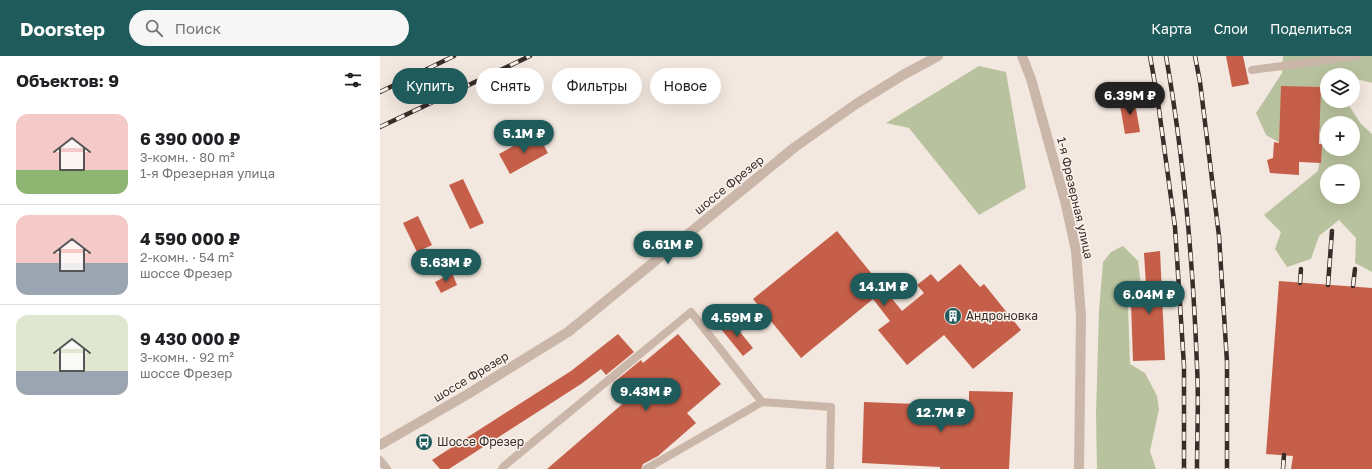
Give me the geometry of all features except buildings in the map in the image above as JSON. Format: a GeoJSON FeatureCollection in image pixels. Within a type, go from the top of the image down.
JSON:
{"type":"FeatureCollection","features":[{"type":"Feature","properties":{"kind":"street","name":"шоссе Фрезер"},"geometry":{"type":"LineString","coordinates":[[380,445],[468,394],[568,332],[801,143],[856,104],[903,75],[938,56]]}},
{"type":"Feature","properties":{"kind":"street","name":"1-я Фрезерная улица"},"geometry":{"type":"LineString","coordinates":[[1022,56],[1031,80],[1064,200],[1076,251],[1081,316],[1079,469]]}},
{"type":"Feature","properties":{"kind":"lane"},"geometry":{"type":"LineString","coordinates":[[1252,70],[1357,56]]}},
{"type":"Feature","properties":{"kind":"lane"},"geometry":{"type":"LineString","coordinates":[[502,469],[691,312],[762,402]]}},
{"type":"Feature","properties":{"kind":"lane"},"geometry":{"type":"LineString","coordinates":[[646,469],[762,402],[831,406],[830,469]]}},
{"type":"Feature","properties":{"kind":"lane"},"geometry":{"type":"LineString","coordinates":[[380,460],[387,469]]}},
{"type":"Feature","properties":{"kind":"green space"},"geometry":{"type":"Polygon","coordinates":[[[1283,56],[1372,56],[1372,83],[1360,80],[1360,68],[1320,68],[1320,108],[1351,108],[1356,116],[1320,116],[1320,134],[1318,122],[1287,147],[1266,135],[1256,113],[1282,73],[1283,56]]]}},
{"type":"Feature","properties":{"kind":"green space"},"geometry":{"type":"Polygon","coordinates":[[[979,66],[1006,72],[1026,188],[979,215],[909,128],[886,123],[979,66]]]}},
{"type":"Feature","properties":{"kind":"green space"},"geometry":{"type":"Polygon","coordinates":[[[1360,122],[1372,134],[1372,272],[1355,263],[1356,238],[1339,220],[1319,236],[1311,259],[1287,267],[1275,249],[1281,232],[1264,215],[1318,171],[1320,156],[1360,156],[1360,122]]]}},
{"type":"Feature","properties":{"kind":"green space"},"geometry":{"type":"Polygon","coordinates":[[[1123,246],[1138,261],[1141,286],[1132,294],[1128,306],[1130,364],[1145,373],[1157,396],[1159,409],[1150,451],[1156,469],[1097,469],[1096,414],[1099,311],[1103,262],[1111,252],[1123,246]]]}},
{"type":"Feature","properties":{"kind":"railway"},"geometry":{"type":"LineString","coordinates":[[380,92],[454,56]]}},
{"type":"Feature","properties":{"kind":"railway"},"geometry":{"type":"LineString","coordinates":[[380,127],[530,56]]}},
{"type":"Feature","properties":{"kind":"railway"},"geometry":{"type":"LineString","coordinates":[[1150,56],[1157,95],[1175,227],[1184,366],[1184,469]]}},
{"type":"Feature","properties":{"kind":"railway"},"geometry":{"type":"LineString","coordinates":[[1166,56],[1183,171],[1190,249],[1198,379],[1197,469]]}},
{"type":"Feature","properties":{"kind":"railway"},"geometry":{"type":"LineString","coordinates":[[1195,56],[1200,82],[1219,236],[1227,362],[1227,469]]}},
{"type":"Feature","properties":{"kind":"railway"},"geometry":{"type":"LineString","coordinates":[[1328,285],[1332,231]]}},
{"type":"Feature","properties":{"kind":"railway"},"geometry":{"type":"LineString","coordinates":[[1300,283],[1301,269]]}},
{"type":"Feature","properties":{"kind":"railway"},"geometry":{"type":"LineString","coordinates":[[1353,286],[1355,269]]}},
{"type":"Feature","properties":{"kind":"railway"},"geometry":{"type":"LineString","coordinates":[[1283,469],[1284,455]]}},
{"type":"Feature","properties":{"kind":"place","name":"Андроновка"},"geometry":{"type":"Point","coordinates":[953,316]}},
{"type":"Feature","properties":{"kind":"place","name":"Шоссе Фрезер"},"geometry":{"type":"Point","coordinates":[424,442]}}]}
